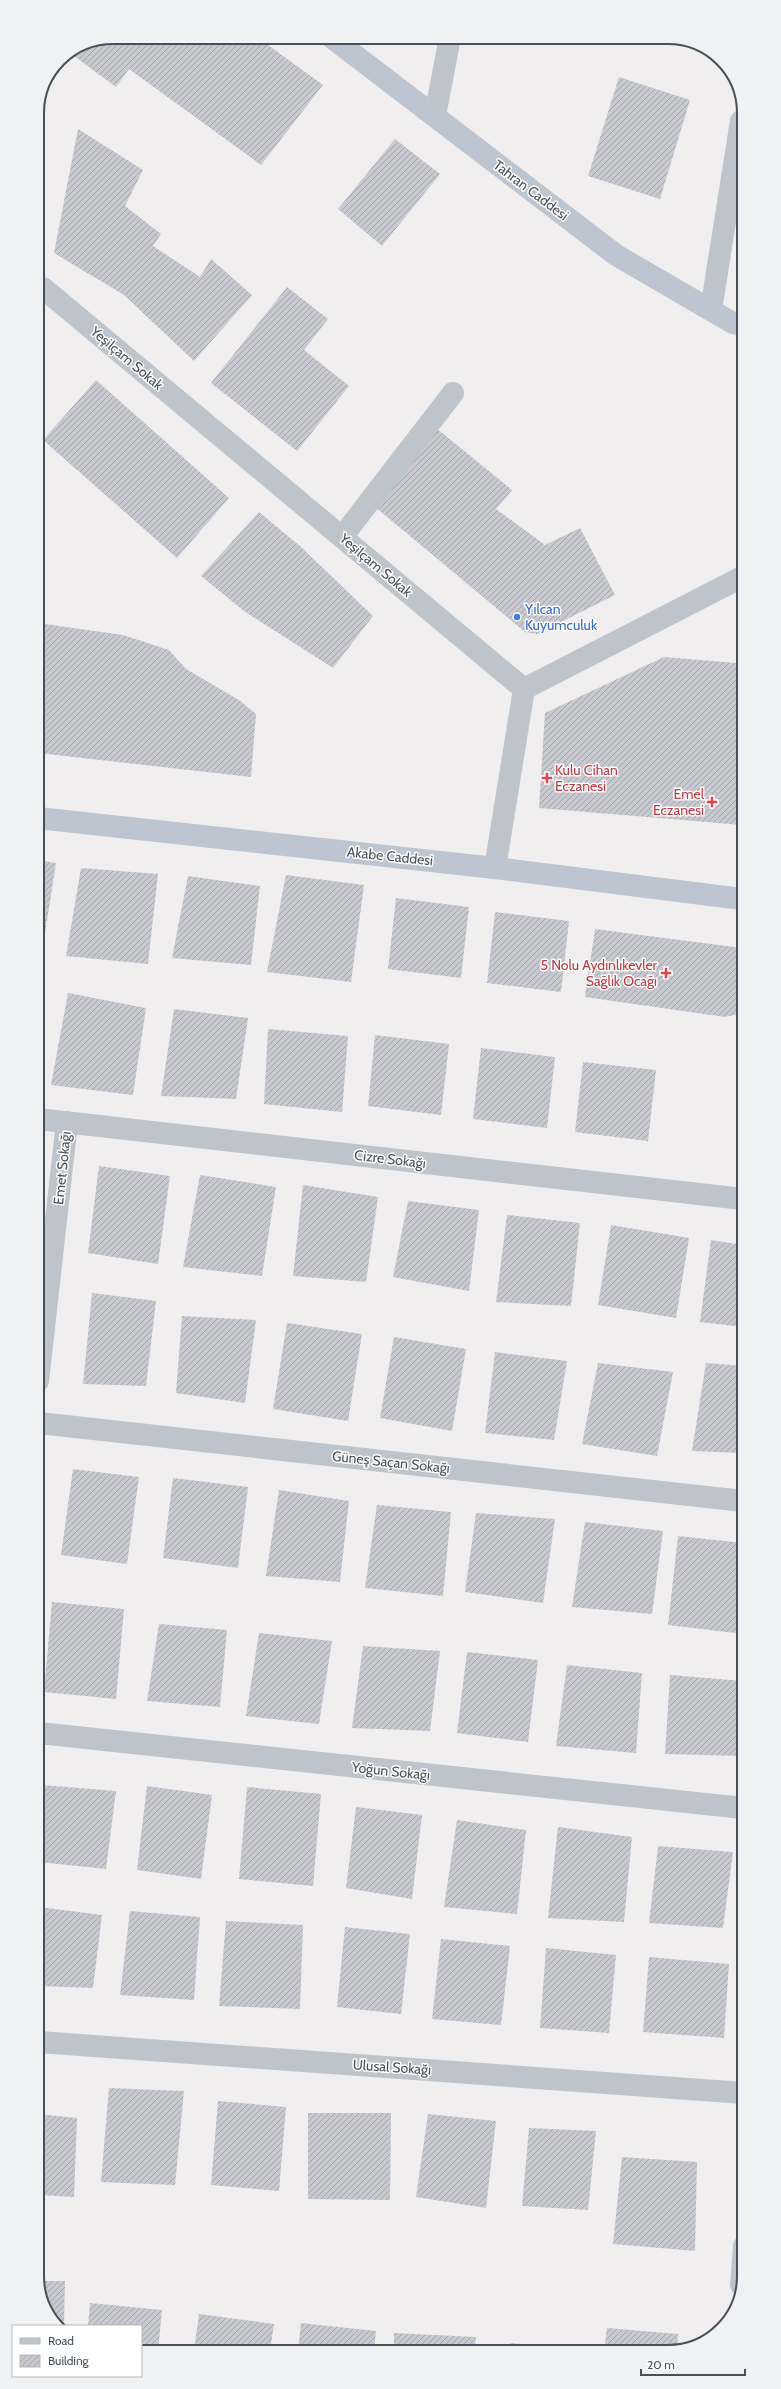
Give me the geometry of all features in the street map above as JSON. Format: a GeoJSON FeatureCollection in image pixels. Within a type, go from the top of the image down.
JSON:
{"type":"FeatureCollection","features":[{"type":"Feature","properties":{"kind":"street","name":"Tahran Caddesi"},"geometry":{"type":"LineString","coordinates":[[340,44],[616,255],[733,323],[737,324]]}},
{"type":"Feature","properties":{"kind":"street"},"geometry":{"type":"LineString","coordinates":[[435,116],[449,44]]}},
{"type":"Feature","properties":{"kind":"street"},"geometry":{"type":"LineString","coordinates":[[711,310],[737,151]]}},
{"type":"Feature","properties":{"kind":"street","name":"Yeşilçam Sokak"},"geometry":{"type":"LineString","coordinates":[[44,289],[524,689]]}},
{"type":"Feature","properties":{"kind":"street"},"geometry":{"type":"LineString","coordinates":[[342,536],[453,392]]}},
{"type":"Feature","properties":{"kind":"street"},"geometry":{"type":"LineString","coordinates":[[495,868],[524,689],[737,580]]}},
{"type":"Feature","properties":{"kind":"street","name":"Akabe Caddesi"},"geometry":{"type":"LineString","coordinates":[[44,819],[495,868],[737,898]]}},
{"type":"Feature","properties":{"kind":"street","name":"Cizre Sokağı"},"geometry":{"type":"LineString","coordinates":[[44,1120],[737,1198]]}},
{"type":"Feature","properties":{"kind":"street","name":"Emet Sokağı"},"geometry":{"type":"LineString","coordinates":[[44,1327],[67,1122]]}},
{"type":"Feature","properties":{"kind":"street","name":"Güneş Saçan Sokağı"},"geometry":{"type":"LineString","coordinates":[[44,1424],[737,1500]]}},
{"type":"Feature","properties":{"kind":"street","name":"Yoğun Sokağı"},"geometry":{"type":"LineString","coordinates":[[44,1734],[737,1807]]}},
{"type":"Feature","properties":{"kind":"street","name":"Ulusal Sokağı"},"geometry":{"type":"LineString","coordinates":[[44,2042],[737,2092]]}},
{"type":"Feature","properties":{"kind":"building"},"geometry":{"type":"Polygon","coordinates":[[[113,44],[267,44],[323,85],[261,165],[129,69],[116,87],[75,56],[87,49],[100,45],[113,44]]]}},
{"type":"Feature","properties":{"kind":"building"},"geometry":{"type":"Polygon","coordinates":[[[619,77],[690,100],[660,199],[588,176],[619,77]]]}},
{"type":"Feature","properties":{"kind":"building"},"geometry":{"type":"Polygon","coordinates":[[[78,129],[143,170],[125,206],[161,234],[153,246],[200,277],[211,259],[252,295],[194,361],[124,295],[54,253],[78,129]]]}},
{"type":"Feature","properties":{"kind":"building"},"geometry":{"type":"Polygon","coordinates":[[[395,139],[440,174],[382,246],[338,209],[395,139]]]}},
{"type":"Feature","properties":{"kind":"building"},"geometry":{"type":"Polygon","coordinates":[[[287,287],[328,319],[304,350],[349,386],[297,451],[211,383],[287,287]]]}},
{"type":"Feature","properties":{"kind":"building"},"geometry":{"type":"Polygon","coordinates":[[[96,380],[229,498],[177,558],[44,441],[44,439],[96,380]]]}},
{"type":"Feature","properties":{"kind":"building"},"geometry":{"type":"Polygon","coordinates":[[[436,428],[512,490],[496,509],[545,545],[580,528],[615,595],[537,634],[525,632],[374,506],[436,428]]]}},
{"type":"Feature","properties":{"kind":"building"},"geometry":{"type":"Polygon","coordinates":[[[259,512],[301,547],[373,616],[333,668],[244,611],[201,576],[259,512]]]}},
{"type":"Feature","properties":{"kind":"building"},"geometry":{"type":"Polygon","coordinates":[[[44,624],[123,635],[169,650],[186,669],[239,700],[256,714],[251,777],[44,754],[44,624]]]}},
{"type":"Feature","properties":{"kind":"building"},"geometry":{"type":"Polygon","coordinates":[[[664,657],[736,663],[737,825],[539,808],[545,713],[664,657]]]}},
{"type":"Feature","properties":{"kind":"building"},"geometry":{"type":"Polygon","coordinates":[[[44,861],[56,863],[44,940],[44,861]]]}},
{"type":"Feature","properties":{"kind":"building"},"geometry":{"type":"Polygon","coordinates":[[[81,868],[158,874],[148,964],[66,956],[81,868]]]}},
{"type":"Feature","properties":{"kind":"building"},"geometry":{"type":"Polygon","coordinates":[[[286,875],[364,885],[351,982],[267,972],[286,875]]]}},
{"type":"Feature","properties":{"kind":"building"},"geometry":{"type":"Polygon","coordinates":[[[188,876],[260,886],[251,965],[172,958],[188,876]]]}},
{"type":"Feature","properties":{"kind":"building"},"geometry":{"type":"Polygon","coordinates":[[[396,898],[469,907],[461,978],[388,969],[396,898]]]}},
{"type":"Feature","properties":{"kind":"building"},"geometry":{"type":"Polygon","coordinates":[[[495,912],[569,921],[561,992],[487,983],[495,912]]]}},
{"type":"Feature","properties":{"kind":"building","name":"5 Nolu Aydınlıkevler Sağlık Ocağı"},"geometry":{"type":"Polygon","coordinates":[[[595,929],[737,947],[737,1014],[725,1017],[585,997],[595,929]]]}},
{"type":"Feature","properties":{"kind":"building"},"geometry":{"type":"Polygon","coordinates":[[[68,993],[146,1008],[133,1095],[51,1085],[68,993]]]}},
{"type":"Feature","properties":{"kind":"building"},"geometry":{"type":"Polygon","coordinates":[[[174,1009],[248,1018],[236,1099],[161,1096],[174,1009]]]}},
{"type":"Feature","properties":{"kind":"building"},"geometry":{"type":"Polygon","coordinates":[[[268,1029],[348,1036],[342,1112],[264,1104],[268,1029]]]}},
{"type":"Feature","properties":{"kind":"building"},"geometry":{"type":"Polygon","coordinates":[[[375,1035],[449,1044],[441,1115],[368,1106],[375,1035]]]}},
{"type":"Feature","properties":{"kind":"building"},"geometry":{"type":"Polygon","coordinates":[[[481,1048],[555,1057],[547,1128],[473,1119],[481,1048]]]}},
{"type":"Feature","properties":{"kind":"building"},"geometry":{"type":"Polygon","coordinates":[[[583,1062],[656,1070],[648,1141],[575,1132],[583,1062]]]}},
{"type":"Feature","properties":{"kind":"building"},"geometry":{"type":"Polygon","coordinates":[[[99,1166],[170,1176],[158,1264],[88,1253],[99,1166]]]}},
{"type":"Feature","properties":{"kind":"building"},"geometry":{"type":"Polygon","coordinates":[[[200,1175],[276,1187],[262,1276],[183,1267],[200,1175]]]}},
{"type":"Feature","properties":{"kind":"building"},"geometry":{"type":"Polygon","coordinates":[[[303,1185],[378,1197],[366,1282],[293,1276],[303,1185]]]}},
{"type":"Feature","properties":{"kind":"building"},"geometry":{"type":"Polygon","coordinates":[[[408,1201],[479,1210],[469,1291],[393,1277],[408,1201]]]}},
{"type":"Feature","properties":{"kind":"building"},"geometry":{"type":"Polygon","coordinates":[[[507,1215],[580,1223],[571,1306],[496,1302],[507,1215]]]}},
{"type":"Feature","properties":{"kind":"building"},"geometry":{"type":"Polygon","coordinates":[[[611,1225],[689,1238],[676,1318],[598,1305],[611,1225]]]}},
{"type":"Feature","properties":{"kind":"building"},"geometry":{"type":"Polygon","coordinates":[[[711,1240],[737,1244],[737,1326],[700,1322],[711,1240]]]}},
{"type":"Feature","properties":{"kind":"building"},"geometry":{"type":"Polygon","coordinates":[[[92,1293],[156,1301],[146,1386],[83,1384],[92,1293]]]}},
{"type":"Feature","properties":{"kind":"building"},"geometry":{"type":"Polygon","coordinates":[[[182,1316],[256,1320],[245,1403],[176,1393],[182,1316]]]}},
{"type":"Feature","properties":{"kind":"building"},"geometry":{"type":"Polygon","coordinates":[[[287,1323],[362,1334],[348,1421],[273,1409],[287,1323]]]}},
{"type":"Feature","properties":{"kind":"building"},"geometry":{"type":"Polygon","coordinates":[[[394,1337],[466,1349],[452,1431],[380,1418],[394,1337]]]}},
{"type":"Feature","properties":{"kind":"building"},"geometry":{"type":"Polygon","coordinates":[[[495,1352],[567,1361],[554,1440],[485,1433],[495,1352]]]}},
{"type":"Feature","properties":{"kind":"building"},"geometry":{"type":"Polygon","coordinates":[[[598,1363],[673,1372],[657,1456],[582,1444],[598,1363]]]}},
{"type":"Feature","properties":{"kind":"building"},"geometry":{"type":"Polygon","coordinates":[[[706,1363],[737,1366],[737,1453],[692,1451],[706,1363]]]}},
{"type":"Feature","properties":{"kind":"building"},"geometry":{"type":"Polygon","coordinates":[[[73,1469],[139,1477],[127,1564],[61,1555],[73,1469]]]}},
{"type":"Feature","properties":{"kind":"building"},"geometry":{"type":"Polygon","coordinates":[[[173,1478],[248,1487],[238,1568],[163,1558],[173,1478]]]}},
{"type":"Feature","properties":{"kind":"building"},"geometry":{"type":"Polygon","coordinates":[[[279,1490],[349,1501],[340,1582],[266,1576],[279,1490]]]}},
{"type":"Feature","properties":{"kind":"building"},"geometry":{"type":"Polygon","coordinates":[[[377,1505],[451,1512],[443,1596],[365,1588],[377,1505]]]}},
{"type":"Feature","properties":{"kind":"building"},"geometry":{"type":"Polygon","coordinates":[[[476,1513],[555,1519],[543,1603],[465,1592],[476,1513]]]}},
{"type":"Feature","properties":{"kind":"building"},"geometry":{"type":"Polygon","coordinates":[[[585,1522],[663,1531],[652,1614],[572,1607],[585,1522]]]}},
{"type":"Feature","properties":{"kind":"building"},"geometry":{"type":"Polygon","coordinates":[[[678,1536],[737,1542],[737,1633],[668,1625],[678,1536]]]}},
{"type":"Feature","properties":{"kind":"building"},"geometry":{"type":"Polygon","coordinates":[[[52,1602],[124,1609],[116,1699],[44,1692],[52,1602]]]}},
{"type":"Feature","properties":{"kind":"building"},"geometry":{"type":"Polygon","coordinates":[[[159,1624],[227,1630],[220,1707],[147,1701],[159,1624]]]}},
{"type":"Feature","properties":{"kind":"building"},"geometry":{"type":"Polygon","coordinates":[[[259,1633],[332,1641],[319,1724],[246,1716],[259,1633]]]}},
{"type":"Feature","properties":{"kind":"building"},"geometry":{"type":"Polygon","coordinates":[[[363,1646],[440,1651],[430,1731],[352,1728],[363,1646]]]}},
{"type":"Feature","properties":{"kind":"building"},"geometry":{"type":"Polygon","coordinates":[[[467,1652],[538,1660],[528,1742],[457,1733],[467,1652]]]}},
{"type":"Feature","properties":{"kind":"building"},"geometry":{"type":"Polygon","coordinates":[[[567,1665],[642,1673],[636,1753],[556,1746],[567,1665]]]}},
{"type":"Feature","properties":{"kind":"building"},"geometry":{"type":"Polygon","coordinates":[[[670,1675],[737,1681],[737,1756],[665,1754],[670,1675]]]}},
{"type":"Feature","properties":{"kind":"building"},"geometry":{"type":"Polygon","coordinates":[[[44,1785],[116,1791],[106,1869],[44,1863],[44,1785]]]}},
{"type":"Feature","properties":{"kind":"building"},"geometry":{"type":"Polygon","coordinates":[[[147,1786],[212,1795],[201,1879],[137,1870],[147,1786]]]}},
{"type":"Feature","properties":{"kind":"building"},"geometry":{"type":"Polygon","coordinates":[[[247,1787],[321,1794],[313,1886],[239,1879],[247,1787]]]}},
{"type":"Feature","properties":{"kind":"building"},"geometry":{"type":"Polygon","coordinates":[[[356,1807],[422,1815],[412,1899],[346,1888],[356,1807]]]}},
{"type":"Feature","properties":{"kind":"building"},"geometry":{"type":"Polygon","coordinates":[[[457,1820],[526,1830],[517,1914],[444,1907],[457,1820]]]}},
{"type":"Feature","properties":{"kind":"building"},"geometry":{"type":"Polygon","coordinates":[[[558,1827],[632,1837],[624,1922],[548,1918],[558,1827]]]}},
{"type":"Feature","properties":{"kind":"building"},"geometry":{"type":"Polygon","coordinates":[[[658,1846],[733,1852],[723,1928],[649,1923],[658,1846]]]}},
{"type":"Feature","properties":{"kind":"building"},"geometry":{"type":"Polygon","coordinates":[[[44,1908],[102,1915],[93,1988],[44,1986],[44,1908]]]}},
{"type":"Feature","properties":{"kind":"building"},"geometry":{"type":"Polygon","coordinates":[[[130,1911],[200,1917],[194,2000],[120,1995],[130,1911]]]}},
{"type":"Feature","properties":{"kind":"building"},"geometry":{"type":"Polygon","coordinates":[[[226,1921],[303,1925],[300,2009],[219,2006],[226,1921]]]}},
{"type":"Feature","properties":{"kind":"building"},"geometry":{"type":"Polygon","coordinates":[[[345,1927],[410,1934],[401,2014],[337,2007],[345,1927]]]}},
{"type":"Feature","properties":{"kind":"building"},"geometry":{"type":"Polygon","coordinates":[[[441,1939],[510,1946],[501,2025],[432,2019],[441,1939]]]}},
{"type":"Feature","properties":{"kind":"building"},"geometry":{"type":"Polygon","coordinates":[[[546,1948],[616,1955],[609,2033],[540,2028],[546,1948]]]}},
{"type":"Feature","properties":{"kind":"building"},"geometry":{"type":"Polygon","coordinates":[[[649,1957],[729,1964],[724,2038],[643,2032],[649,1957]]]}},
{"type":"Feature","properties":{"kind":"building"},"geometry":{"type":"Polygon","coordinates":[[[109,2088],[184,2091],[175,2185],[101,2182],[109,2088]]]}},
{"type":"Feature","properties":{"kind":"building"},"geometry":{"type":"Polygon","coordinates":[[[218,2101],[286,2107],[279,2191],[211,2185],[218,2101]]]}},
{"type":"Feature","properties":{"kind":"building"},"geometry":{"type":"Polygon","coordinates":[[[308,2113],[391,2113],[390,2200],[308,2199],[308,2113]]]}},
{"type":"Feature","properties":{"kind":"building"},"geometry":{"type":"Polygon","coordinates":[[[428,2114],[496,2121],[486,2208],[416,2197],[428,2114]]]}},
{"type":"Feature","properties":{"kind":"building"},"geometry":{"type":"Polygon","coordinates":[[[44,2115],[77,2118],[74,2197],[44,2195],[44,2115]]]}},
{"type":"Feature","properties":{"kind":"building"},"geometry":{"type":"Polygon","coordinates":[[[529,2128],[596,2131],[588,2210],[522,2206],[529,2128]]]}},
{"type":"Feature","properties":{"kind":"building"},"geometry":{"type":"Polygon","coordinates":[[[622,2157],[697,2162],[695,2251],[613,2244],[622,2157]]]}},
{"type":"Feature","properties":{"kind":"building"},"geometry":{"type":"Polygon","coordinates":[[[45,2281],[65,2281],[64,2324],[49,2302],[46,2294],[45,2281]]]}},
{"type":"Feature","properties":{"kind":"building"},"geometry":{"type":"Polygon","coordinates":[[[90,2303],[162,2310],[159,2345],[142,2345],[142,2325],[88,2325],[90,2303]]]}},
{"type":"Feature","properties":{"kind":"building"},"geometry":{"type":"Polygon","coordinates":[[[199,2314],[274,2324],[271,2345],[195,2345],[199,2314]]]}},
{"type":"Feature","properties":{"kind":"building"},"geometry":{"type":"Polygon","coordinates":[[[301,2323],[376,2331],[375,2345],[299,2345],[301,2323]]]}},
{"type":"Feature","properties":{"kind":"building"},"geometry":{"type":"Polygon","coordinates":[[[607,2328],[678,2334],[677,2344],[605,2345],[607,2328]]]}},
{"type":"Feature","properties":{"kind":"building"},"geometry":{"type":"Polygon","coordinates":[[[394,2333],[476,2337],[475,2345],[394,2345],[394,2333]]]}},
{"type":"Feature","properties":{"kind":"building"},"geometry":{"type":"Polygon","coordinates":[[[510,2343],[533,2345],[510,2345],[510,2343]]]}},
{"type":"Feature","properties":{"kind":"place","name":"Yılcan Kuyumculuk"},"geometry":{"type":"Point","coordinates":[517,617]}},
{"type":"Feature","properties":{"kind":"place","name":"Kulu Cihan Eczanesi"},"geometry":{"type":"Point","coordinates":[547,778]}},
{"type":"Feature","properties":{"kind":"place","name":"Emel Eczanesi"},"geometry":{"type":"Point","coordinates":[712,802]}},
{"type":"Feature","properties":{"kind":"place","name":"5 Nolu Aydınlıkevler Sağlık Ocağı"},"geometry":{"type":"Point","coordinates":[666,973]}}]}
